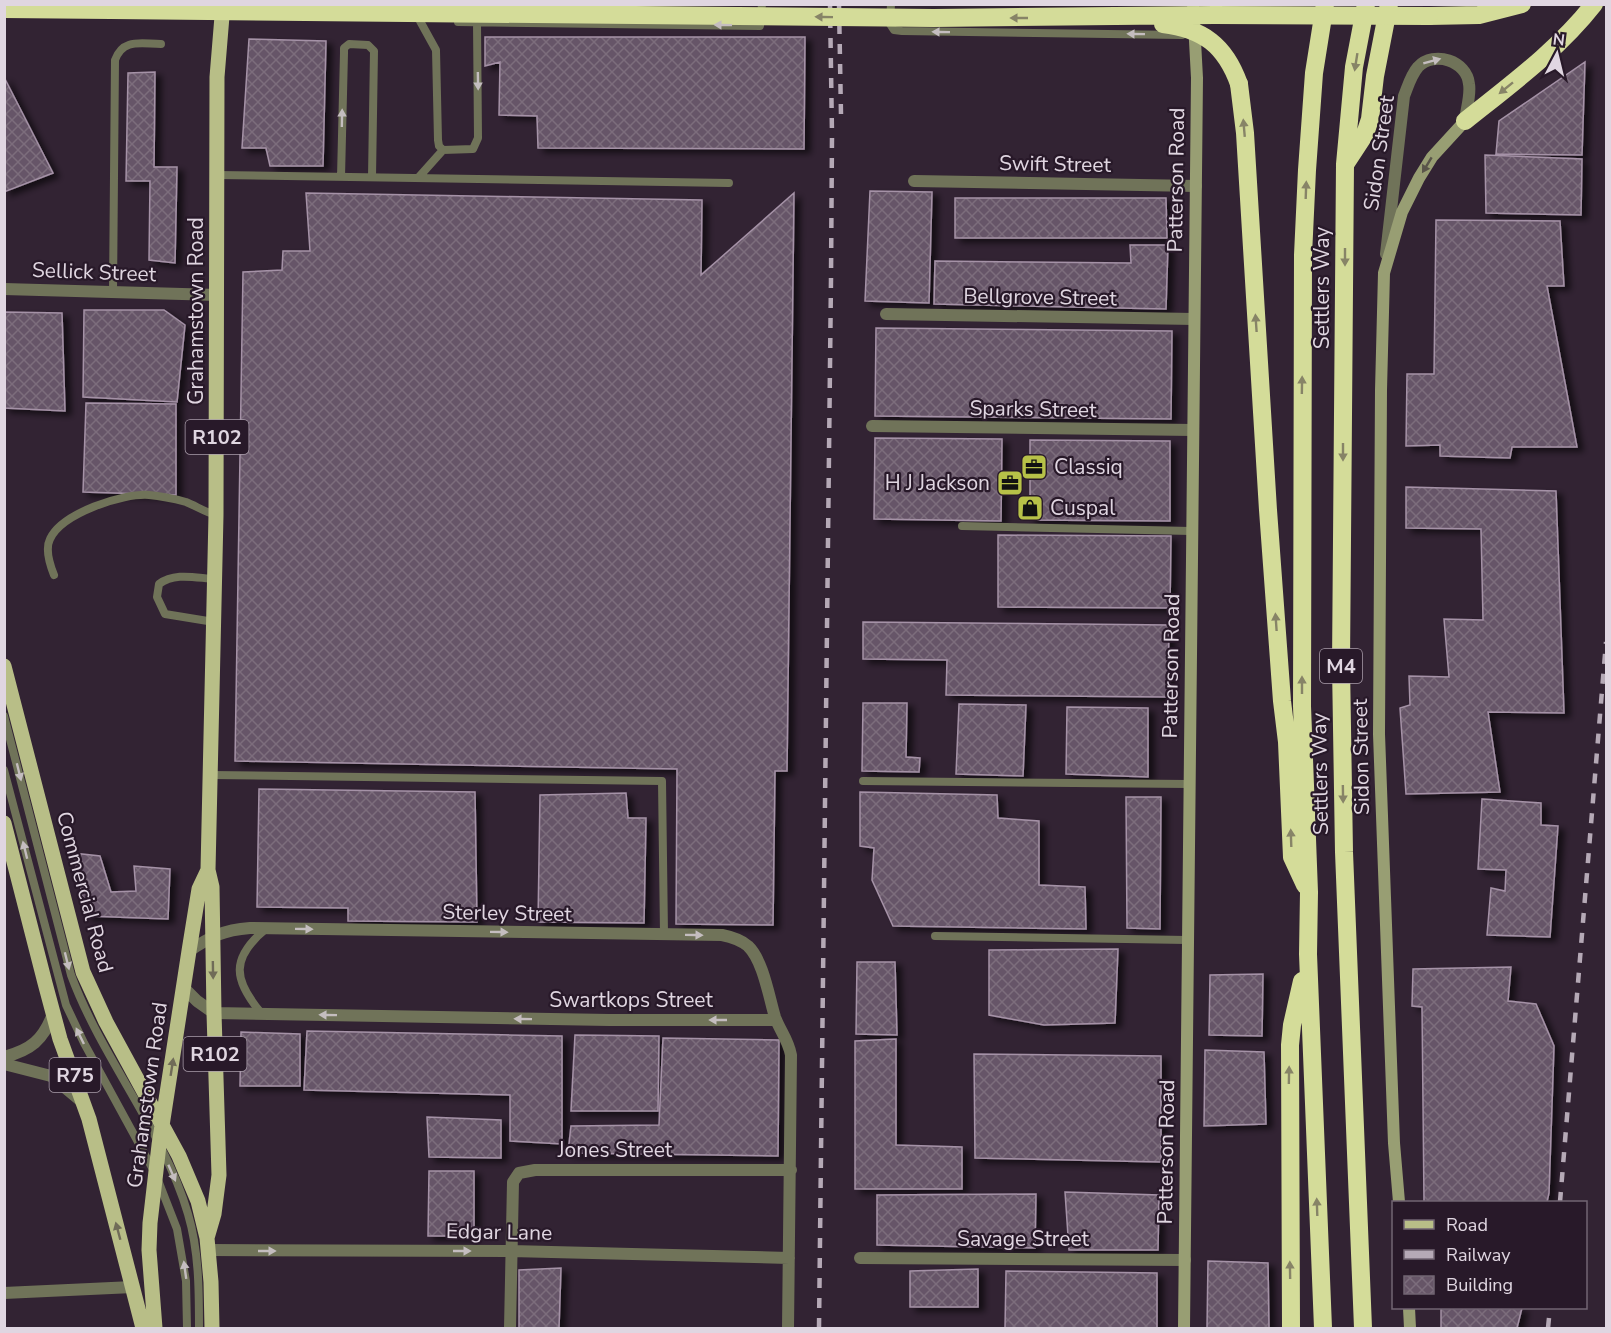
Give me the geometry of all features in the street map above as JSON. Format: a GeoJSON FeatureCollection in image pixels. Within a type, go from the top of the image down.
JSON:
{"type":"FeatureCollection","features":[{"type":"Feature","properties":{"kind":"highway"},"geometry":{"type":"LineString","coordinates":[[1186,4],[1479,15],[1522,4]]}},
{"type":"Feature","properties":{"kind":"highway","name":"Settlers Way"},"geometry":{"type":"LineString","coordinates":[[1323,1329],[1308,954],[1309,892],[1302,706],[1303,255],[1314,73],[1325,4]]}},
{"type":"Feature","properties":{"kind":"highway","name":"Settlers Way"},"geometry":{"type":"LineString","coordinates":[[1363,1329],[1344,852],[1341,653],[1346,164],[1354,67],[1366,4]]}},
{"type":"Feature","properties":{"kind":"highway"},"geometry":{"type":"LineString","coordinates":[[1346,164],[1365,134],[1370,119],[1375,76],[1389,4]]}},
{"type":"Feature","properties":{"kind":"highway"},"geometry":{"type":"LineString","coordinates":[[4,9],[288,14],[1077,18],[1430,12],[1482,4]]}},
{"type":"Feature","properties":{"kind":"highway"},"geometry":{"type":"LineString","coordinates":[[1465,121],[1557,44],[1594,4]]}},
{"type":"Feature","properties":{"kind":"highway"},"geometry":{"type":"LineString","coordinates":[[1077,18],[1156,23],[1194,32],[1207,38],[1222,51],[1233,67],[1239,84],[1245,133],[1268,510],[1287,742],[1292,857],[1309,892]]}},
{"type":"Feature","properties":{"kind":"highway"},"geometry":{"type":"LineString","coordinates":[[1291,1329],[1290,1046],[1292,1025],[1308,954]]}},
{"type":"Feature","properties":{"kind":"main road","name":"Grahamstown Road"},"geometry":{"type":"LineString","coordinates":[[208,1244],[219,1175],[212,887],[208,870],[216,515],[217,77],[223,11]]}},
{"type":"Feature","properties":{"kind":"main road","name":"Commercial Road"},"geometry":{"type":"LineString","coordinates":[[4,666],[83,972],[110,1031],[193,1187],[208,1244]]}},
{"type":"Feature","properties":{"kind":"main road","name":"R75"},"geometry":{"type":"LineString","coordinates":[[4,823],[53,1014],[85,1104],[143,1329]]}},
{"type":"Feature","properties":{"kind":"main road","name":"Grahamstown Road"},"geometry":{"type":"LineString","coordinates":[[155,1329],[149,1250],[159,1144],[199,890],[208,870]]}},
{"type":"Feature","properties":{"kind":"main road","name":"R102"},"geometry":{"type":"LineString","coordinates":[[208,1244],[212,1329]]}},
{"type":"Feature","properties":{"kind":"street","name":"Patterson Road"},"geometry":{"type":"LineString","coordinates":[[1184,1329],[1197,78],[1193,4]]}},
{"type":"Feature","properties":{"kind":"street","name":"Sidon Street"},"geometry":{"type":"LineString","coordinates":[[1384,273],[1402,212],[1419,178],[1432,157],[1465,121],[1470,85],[1464,71],[1441,58],[1429,59],[1419,65],[1411,77],[1404,96],[1384,273],[1379,734],[1394,1143],[1400,1201]]}},
{"type":"Feature","properties":{"kind":"street","name":"Swift Street"},"geometry":{"type":"LineString","coordinates":[[914,181],[1196,186]]}},
{"type":"Feature","properties":{"kind":"street","name":"Sellick Street"},"geometry":{"type":"LineString","coordinates":[[4,289],[218,295]]}},
{"type":"Feature","properties":{"kind":"street","name":"Bellgrove Street"},"geometry":{"type":"LineString","coordinates":[[885,314],[1194,319]]}},
{"type":"Feature","properties":{"kind":"street","name":"Sparks Street"},"geometry":{"type":"LineString","coordinates":[[872,426],[1193,430]]}},
{"type":"Feature","properties":{"kind":"street","name":"Sterley Street"},"geometry":{"type":"LineString","coordinates":[[189,951],[212,936],[233,930],[267,928],[722,935],[735,938],[750,947],[757,959],[776,1020]]}},
{"type":"Feature","properties":{"kind":"street"},"geometry":{"type":"LineString","coordinates":[[184,988],[214,1013]]}},
{"type":"Feature","properties":{"kind":"street","name":"Swartkops Street"},"geometry":{"type":"LineString","coordinates":[[214,1013],[609,1020],[776,1020]]}},
{"type":"Feature","properties":{"kind":"street"},"geometry":{"type":"LineString","coordinates":[[4,1057],[30,1047],[40,1040],[53,1014]]}},
{"type":"Feature","properties":{"kind":"street"},"geometry":{"type":"LineString","coordinates":[[776,1020],[789,1044],[791,1056],[788,1329]]}},
{"type":"Feature","properties":{"kind":"street"},"geometry":{"type":"LineString","coordinates":[[4,1064],[51,1076],[85,1104]]}},
{"type":"Feature","properties":{"kind":"street","name":"Jones Street"},"geometry":{"type":"LineString","coordinates":[[510,1329],[513,1182],[525,1171],[791,1170]]}},
{"type":"Feature","properties":{"kind":"street","name":"Edgar Lane"},"geometry":{"type":"LineString","coordinates":[[208,1244],[789,1258]]}},
{"type":"Feature","properties":{"kind":"street","name":"Savage Street"},"geometry":{"type":"LineString","coordinates":[[860,1258],[1185,1260]]}},
{"type":"Feature","properties":{"kind":"street"},"geometry":{"type":"LineString","coordinates":[[4,1293],[133,1287]]}},
{"type":"Feature","properties":{"kind":"street"},"geometry":{"type":"LineString","coordinates":[[1409,1309],[1410,1329]]}},
{"type":"Feature","properties":{"kind":"lane"},"geometry":{"type":"LineString","coordinates":[[223,11],[477,23],[760,26],[762,4]]}},
{"type":"Feature","properties":{"kind":"lane"},"geometry":{"type":"LineString","coordinates":[[891,4],[890,24],[894,30],[902,31],[1194,35]]}},
{"type":"Feature","properties":{"kind":"lane"},"geometry":{"type":"LineString","coordinates":[[420,21],[436,50],[438,140],[443,150]]}},
{"type":"Feature","properties":{"kind":"lane"},"geometry":{"type":"LineString","coordinates":[[418,178],[443,150],[473,149],[478,138],[477,23]]}},
{"type":"Feature","properties":{"kind":"lane"},"geometry":{"type":"LineString","coordinates":[[113,292],[115,60],[119,50],[128,44],[162,44]]}},
{"type":"Feature","properties":{"kind":"lane"},"geometry":{"type":"LineString","coordinates":[[341,177],[344,48],[349,44],[368,45],[375,51],[372,177]]}},
{"type":"Feature","properties":{"kind":"lane"},"geometry":{"type":"LineString","coordinates":[[217,175],[729,183]]}},
{"type":"Feature","properties":{"kind":"lane"},"geometry":{"type":"LineString","coordinates":[[54,575],[48,546],[51,537],[70,518],[88,509],[128,495],[150,495],[183,501],[216,515]]}},
{"type":"Feature","properties":{"kind":"lane"},"geometry":{"type":"LineString","coordinates":[[962,526],[1191,531]]}},
{"type":"Feature","properties":{"kind":"lane"},"geometry":{"type":"LineString","coordinates":[[214,622],[165,614],[157,597],[159,584],[167,578],[176,576],[215,579]]}},
{"type":"Feature","properties":{"kind":"lane"},"geometry":{"type":"LineString","coordinates":[[4,716],[71,975],[81,1004],[159,1144],[189,1217],[198,1272],[199,1329]]}},
{"type":"Feature","properties":{"kind":"lane"},"geometry":{"type":"LineString","coordinates":[[4,770],[66,1005],[84,1043],[156,1175],[177,1229],[186,1281],[187,1329]]}},
{"type":"Feature","properties":{"kind":"lane"},"geometry":{"type":"LineString","coordinates":[[211,775],[662,781],[664,934]]}},
{"type":"Feature","properties":{"kind":"lane"},"geometry":{"type":"LineString","coordinates":[[863,781],[1190,784]]}},
{"type":"Feature","properties":{"kind":"lane"},"geometry":{"type":"LineString","coordinates":[[262,1014],[248,997],[239,968],[247,947],[267,928]]}},
{"type":"Feature","properties":{"kind":"lane"},"geometry":{"type":"LineString","coordinates":[[935,936],[1187,940]]}},
{"type":"Feature","properties":{"kind":"building"},"geometry":{"type":"Polygon","coordinates":[[[485,37],[805,37],[804,149],[538,148],[537,116],[499,115],[500,62],[485,66],[485,37]]]}},
{"type":"Feature","properties":{"kind":"building"},"geometry":{"type":"Polygon","coordinates":[[[249,39],[326,41],[323,166],[270,166],[266,148],[242,148],[249,39]]]}},
{"type":"Feature","properties":{"kind":"building"},"geometry":{"type":"Polygon","coordinates":[[[1585,62],[1582,155],[1496,154],[1499,121],[1585,62]]]}},
{"type":"Feature","properties":{"kind":"building"},"geometry":{"type":"Polygon","coordinates":[[[155,72],[154,167],[177,167],[175,263],[149,260],[150,181],[126,181],[128,73],[155,72]]]}},
{"type":"Feature","properties":{"kind":"building"},"geometry":{"type":"Polygon","coordinates":[[[4,77],[53,173],[4,192],[4,77]]]}},
{"type":"Feature","properties":{"kind":"building"},"geometry":{"type":"Polygon","coordinates":[[[1485,155],[1582,159],[1581,215],[1486,213],[1485,155]]]}},
{"type":"Feature","properties":{"kind":"building"},"geometry":{"type":"Polygon","coordinates":[[[870,191],[932,192],[929,303],[865,301],[870,191]]]}},
{"type":"Feature","properties":{"kind":"building"},"geometry":{"type":"Polygon","coordinates":[[[306,193],[702,200],[701,275],[794,193],[787,771],[775,771],[773,925],[676,924],[677,769],[235,761],[243,272],[282,270],[283,251],[310,251],[306,193]]]}},
{"type":"Feature","properties":{"kind":"building"},"geometry":{"type":"Polygon","coordinates":[[[955,198],[1166,198],[1167,238],[955,238],[955,198]]]}},
{"type":"Feature","properties":{"kind":"building"},"geometry":{"type":"Polygon","coordinates":[[[1436,220],[1560,221],[1564,286],[1547,286],[1577,447],[1512,447],[1510,458],[1440,456],[1440,445],[1406,446],[1407,374],[1434,374],[1436,220]]]}},
{"type":"Feature","properties":{"kind":"building"},"geometry":{"type":"Polygon","coordinates":[[[1130,245],[1168,245],[1166,309],[934,304],[935,261],[1131,263],[1130,245]]]}},
{"type":"Feature","properties":{"kind":"building"},"geometry":{"type":"Polygon","coordinates":[[[84,310],[164,310],[185,325],[177,402],[83,397],[84,310]]]}},
{"type":"Feature","properties":{"kind":"building"},"geometry":{"type":"Polygon","coordinates":[[[4,312],[62,313],[65,411],[4,408],[4,312]]]}},
{"type":"Feature","properties":{"kind":"building"},"geometry":{"type":"Polygon","coordinates":[[[876,328],[1172,331],[1171,419],[875,416],[876,328]]]}},
{"type":"Feature","properties":{"kind":"building"},"geometry":{"type":"Polygon","coordinates":[[[86,403],[176,404],[176,495],[83,492],[86,403]]]}},
{"type":"Feature","properties":{"kind":"building"},"geometry":{"type":"Polygon","coordinates":[[[875,438],[1002,439],[1001,521],[874,519],[875,438]]]}},
{"type":"Feature","properties":{"kind":"building"},"geometry":{"type":"Polygon","coordinates":[[[1030,440],[1170,441],[1170,521],[1030,520],[1030,440]]]}},
{"type":"Feature","properties":{"kind":"building"},"geometry":{"type":"Polygon","coordinates":[[[1406,487],[1556,491],[1564,713],[1488,712],[1500,792],[1406,794],[1400,708],[1410,705],[1409,676],[1449,677],[1444,619],[1483,620],[1481,529],[1406,528],[1406,487]]]}},
{"type":"Feature","properties":{"kind":"building"},"geometry":{"type":"Polygon","coordinates":[[[998,535],[1171,536],[1170,608],[998,607],[998,535]]]}},
{"type":"Feature","properties":{"kind":"building"},"geometry":{"type":"Polygon","coordinates":[[[863,622],[1169,625],[1168,697],[946,695],[947,660],[863,659],[863,622]]]}},
{"type":"Feature","properties":{"kind":"building"},"geometry":{"type":"Polygon","coordinates":[[[863,703],[907,703],[906,757],[920,758],[919,772],[862,771],[863,703]]]}},
{"type":"Feature","properties":{"kind":"building"},"geometry":{"type":"Polygon","coordinates":[[[959,704],[1026,705],[1023,776],[956,774],[959,704]]]}},
{"type":"Feature","properties":{"kind":"building"},"geometry":{"type":"Polygon","coordinates":[[[1067,707],[1148,708],[1148,777],[1066,774],[1067,707]]]}},
{"type":"Feature","properties":{"kind":"building"},"geometry":{"type":"Polygon","coordinates":[[[259,789],[475,792],[477,922],[348,921],[348,908],[257,907],[259,789]]]}},
{"type":"Feature","properties":{"kind":"building"},"geometry":{"type":"Polygon","coordinates":[[[860,792],[997,795],[998,818],[1039,821],[1039,885],[1085,887],[1086,929],[893,926],[872,880],[874,848],[860,846],[860,792]]]}},
{"type":"Feature","properties":{"kind":"building"},"geometry":{"type":"Polygon","coordinates":[[[626,793],[628,818],[646,818],[644,923],[538,922],[540,795],[626,793]]]}},
{"type":"Feature","properties":{"kind":"building"},"geometry":{"type":"Polygon","coordinates":[[[1126,797],[1161,797],[1160,929],[1127,928],[1126,797]]]}},
{"type":"Feature","properties":{"kind":"building"},"geometry":{"type":"Polygon","coordinates":[[[1482,799],[1541,803],[1541,825],[1558,826],[1550,937],[1487,935],[1491,888],[1505,891],[1506,870],[1478,869],[1482,799]]]}},
{"type":"Feature","properties":{"kind":"building"},"geometry":{"type":"Polygon","coordinates":[[[73,853],[100,856],[111,892],[136,891],[134,866],[170,869],[168,919],[87,916],[73,853]]]}},
{"type":"Feature","properties":{"kind":"building"},"geometry":{"type":"Polygon","coordinates":[[[1118,949],[1115,1023],[1044,1025],[989,1015],[989,950],[1118,949]]]}},
{"type":"Feature","properties":{"kind":"building"},"geometry":{"type":"Polygon","coordinates":[[[857,962],[895,962],[897,1035],[856,1034],[857,962]]]}},
{"type":"Feature","properties":{"kind":"building"},"geometry":{"type":"Polygon","coordinates":[[[1511,967],[1508,1001],[1536,1004],[1554,1046],[1547,1201],[1424,1201],[1422,1007],[1412,1006],[1413,969],[1511,967]]]}},
{"type":"Feature","properties":{"kind":"building"},"geometry":{"type":"Polygon","coordinates":[[[1263,974],[1262,1036],[1209,1035],[1210,975],[1263,974]]]}},
{"type":"Feature","properties":{"kind":"building"},"geometry":{"type":"Polygon","coordinates":[[[307,1031],[562,1036],[562,1144],[510,1141],[510,1095],[304,1090],[307,1031]]]}},
{"type":"Feature","properties":{"kind":"building"},"geometry":{"type":"Polygon","coordinates":[[[241,1032],[300,1034],[300,1086],[240,1086],[241,1032]]]}},
{"type":"Feature","properties":{"kind":"building"},"geometry":{"type":"Polygon","coordinates":[[[575,1035],[659,1036],[658,1111],[571,1111],[575,1035]]]}},
{"type":"Feature","properties":{"kind":"building"},"geometry":{"type":"Polygon","coordinates":[[[663,1038],[779,1040],[778,1156],[568,1153],[571,1126],[659,1125],[663,1038]]]}},
{"type":"Feature","properties":{"kind":"building"},"geometry":{"type":"Polygon","coordinates":[[[896,1039],[896,1145],[962,1147],[962,1189],[855,1189],[855,1041],[896,1039]]]}},
{"type":"Feature","properties":{"kind":"building"},"geometry":{"type":"Polygon","coordinates":[[[1205,1050],[1264,1052],[1266,1124],[1204,1126],[1205,1050]]]}},
{"type":"Feature","properties":{"kind":"building"},"geometry":{"type":"Polygon","coordinates":[[[974,1054],[1161,1056],[1161,1162],[975,1158],[974,1054]]]}},
{"type":"Feature","properties":{"kind":"building"},"geometry":{"type":"Polygon","coordinates":[[[427,1117],[501,1120],[501,1158],[429,1157],[427,1117]]]}},
{"type":"Feature","properties":{"kind":"building"},"geometry":{"type":"Polygon","coordinates":[[[429,1171],[474,1171],[474,1236],[428,1236],[429,1171]]]}},
{"type":"Feature","properties":{"kind":"building"},"geometry":{"type":"Polygon","coordinates":[[[1065,1192],[1159,1195],[1158,1250],[1069,1250],[1065,1192]]]}},
{"type":"Feature","properties":{"kind":"building"},"geometry":{"type":"Polygon","coordinates":[[[1036,1194],[1035,1248],[877,1245],[877,1195],[1036,1194]]]}},
{"type":"Feature","properties":{"kind":"building"},"geometry":{"type":"Polygon","coordinates":[[[1208,1261],[1268,1263],[1269,1328],[1207,1328],[1208,1261]]]}},
{"type":"Feature","properties":{"kind":"building"},"geometry":{"type":"Polygon","coordinates":[[[561,1268],[559,1328],[519,1328],[519,1270],[561,1268]]]}},
{"type":"Feature","properties":{"kind":"building"},"geometry":{"type":"Polygon","coordinates":[[[978,1269],[978,1307],[910,1307],[910,1271],[978,1269]]]}},
{"type":"Feature","properties":{"kind":"building"},"geometry":{"type":"Polygon","coordinates":[[[1006,1271],[1157,1273],[1157,1328],[1005,1328],[1006,1271]]]}},
{"type":"Feature","properties":{"kind":"building"},"geometry":{"type":"Polygon","coordinates":[[[1441,1309],[1522,1309],[1517,1328],[1441,1328],[1441,1309]]]}},
{"type":"Feature","properties":{"kind":"railway"},"geometry":{"type":"LineString","coordinates":[[819,1328],[831,279],[830,4]]}},
{"type":"Feature","properties":{"kind":"railway"},"geometry":{"type":"LineString","coordinates":[[839,4],[841,115]]}},
{"type":"Feature","properties":{"kind":"railway"},"geometry":{"type":"LineString","coordinates":[[1560,1201],[1606,642]]}},
{"type":"Feature","properties":{"kind":"railway"},"geometry":{"type":"LineString","coordinates":[[1548,1328],[1550,1309]]}},
{"type":"Feature","properties":{"kind":"place","name":"Classiq"},"geometry":{"type":"Point","coordinates":[1034,467]}},
{"type":"Feature","properties":{"kind":"place","name":"H J Jackson"},"geometry":{"type":"Point","coordinates":[1010,483]}},
{"type":"Feature","properties":{"kind":"place","name":"Cuspal"},"geometry":{"type":"Point","coordinates":[1030,508]}}]}
